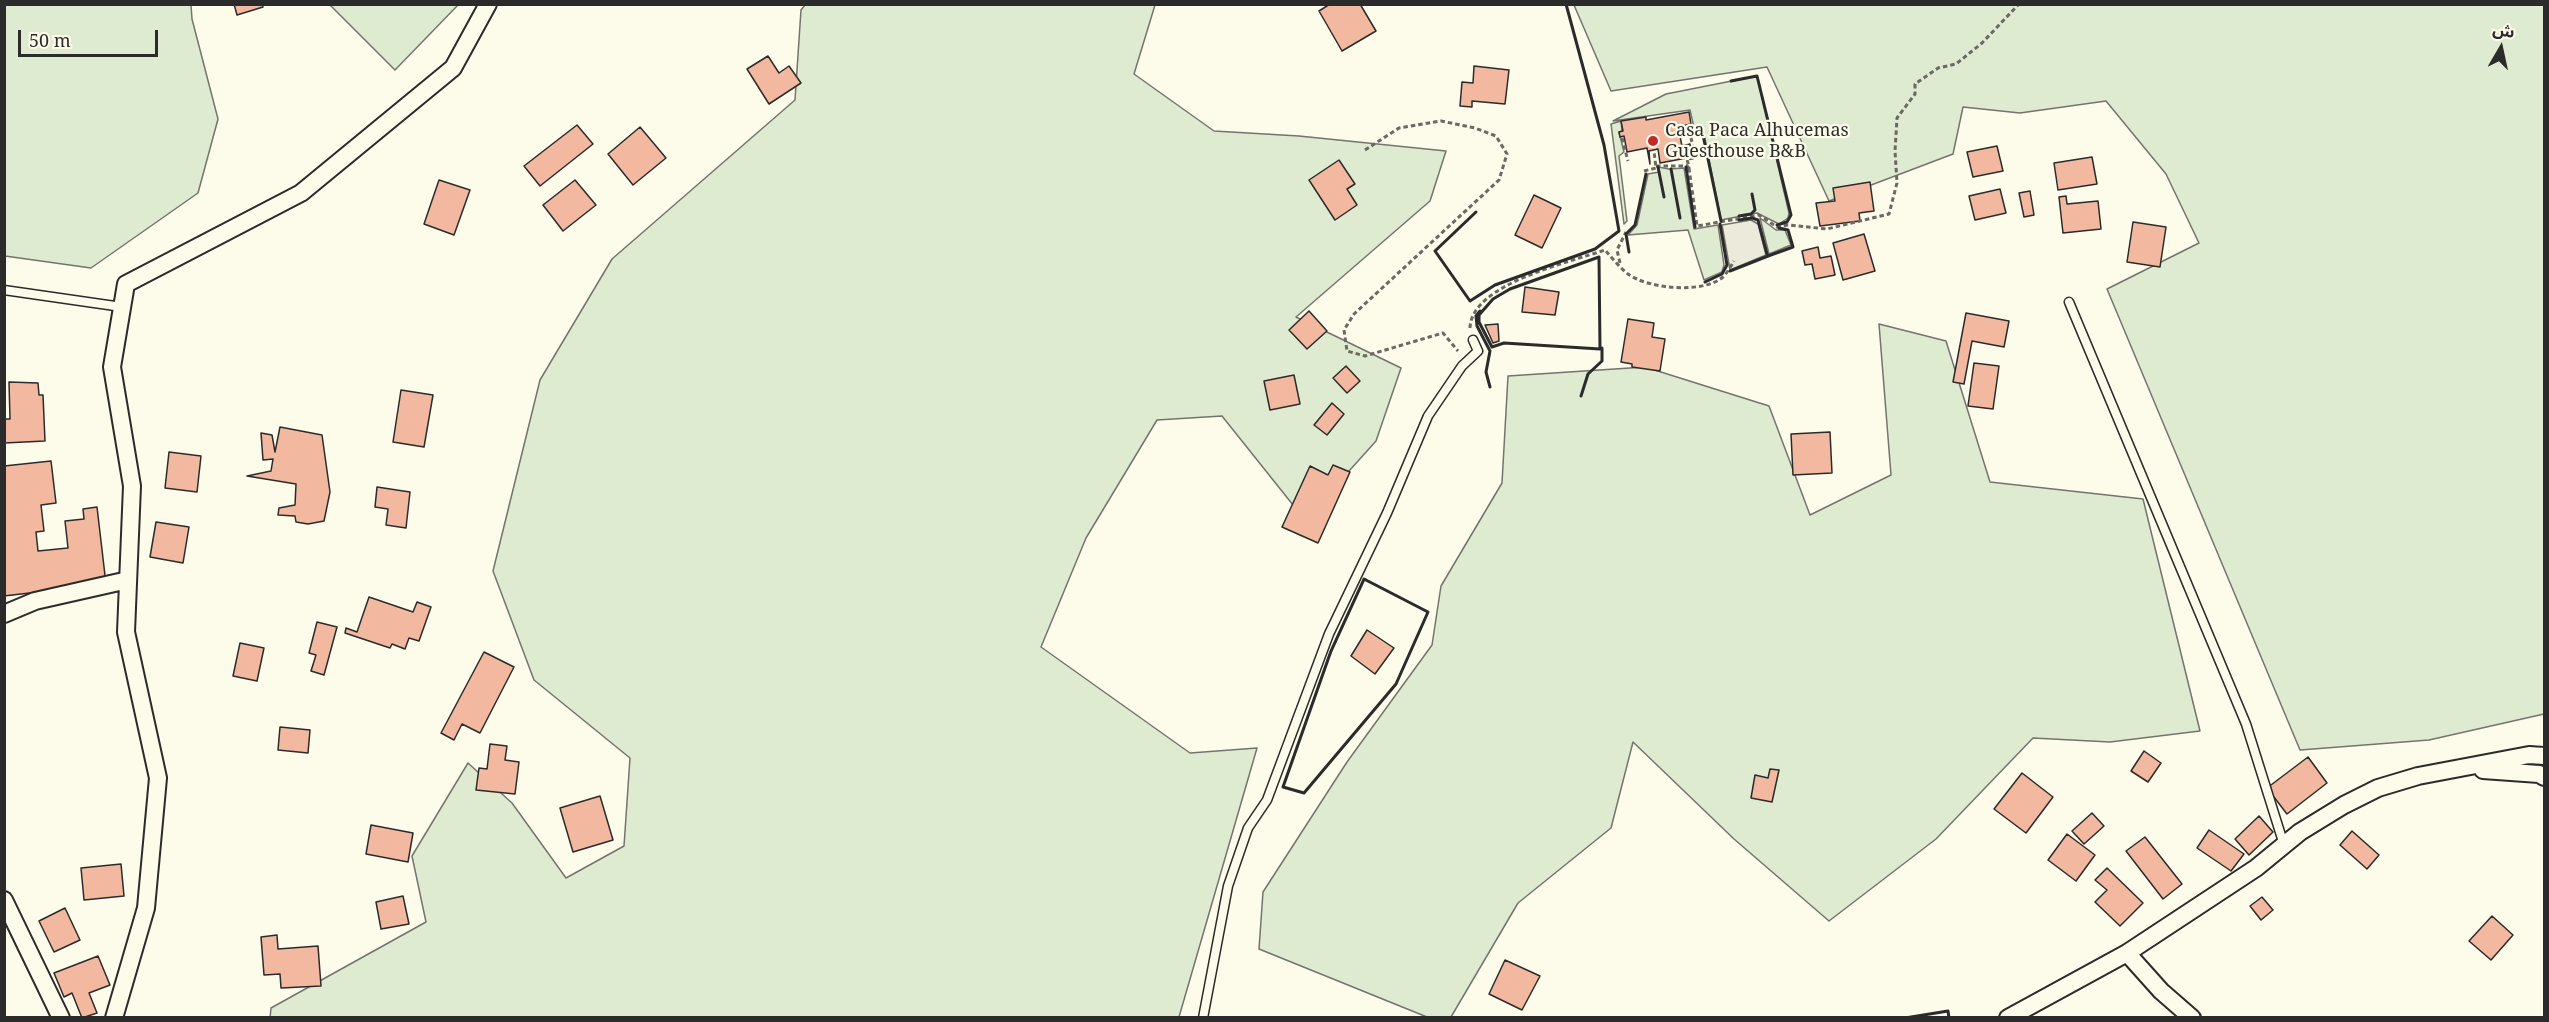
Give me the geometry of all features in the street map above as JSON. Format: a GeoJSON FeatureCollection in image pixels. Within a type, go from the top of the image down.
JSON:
{"type":"FeatureCollection","features":[{"type":"Feature","properties":{"kind":"street"},"geometry":{"type":"LineString","coordinates":[[114,1017],[146,908],[158,778],[126,632],[132,486],[112,367],[126,284],[301,193],[453,68],[488,4]]}},
{"type":"Feature","properties":{"kind":"street"},"geometry":{"type":"LineString","coordinates":[[4,614],[35,601],[128,580]]}},
{"type":"Feature","properties":{"kind":"street"},"geometry":{"type":"LineString","coordinates":[[2008,1017],[2127,953],[2256,868],[2300,832],[2344,805],[2378,788],[2418,776],[2529,755],[2544,756]]}},
{"type":"Feature","properties":{"kind":"street"},"geometry":{"type":"LineString","coordinates":[[2462,768],[2539,774],[2544,777]]}},
{"type":"Feature","properties":{"kind":"street"},"geometry":{"type":"LineString","coordinates":[[4,900],[61,1017]]}},
{"type":"Feature","properties":{"kind":"street"},"geometry":{"type":"LineString","coordinates":[[2127,953],[2161,991],[2192,1017]]}},
{"type":"Feature","properties":{"kind":"lane"},"geometry":{"type":"LineString","coordinates":[[4,291],[122,307]]}},
{"type":"Feature","properties":{"kind":"lane"},"geometry":{"type":"LineString","coordinates":[[2068,302],[2246,724],[2284,845]]}},
{"type":"Feature","properties":{"kind":"lane"},"geometry":{"type":"LineString","coordinates":[[1203,1017],[1228,886],[1248,828],[1267,800],[1329,634],[1387,513],[1428,416],[1462,366],[1478,351],[1473,340]]}},
{"type":"Feature","properties":{"kind":"path"},"geometry":{"type":"LineString","coordinates":[[1689,127],[1695,158],[1687,159],[1697,226],[1759,215],[1777,227],[1788,225],[1827,229],[1889,214],[1897,183],[1895,152],[1898,118],[1915,94],[1915,84],[1938,68],[1956,64],[1982,43],[2019,4]]}},
{"type":"Feature","properties":{"kind":"path"},"geometry":{"type":"LineString","coordinates":[[1365,150],[1399,128],[1441,120],[1475,128],[1496,136],[1507,154],[1499,180],[1354,314],[1344,330],[1347,351],[1365,356],[1443,333],[1461,354],[1462,366]]}},
{"type":"Feature","properties":{"kind":"path"},"geometry":{"type":"LineString","coordinates":[[1622,138],[1628,161]]}},
{"type":"Feature","properties":{"kind":"path"},"geometry":{"type":"LineString","coordinates":[[1654,151],[1656,166]]}},
{"type":"Feature","properties":{"kind":"path"},"geometry":{"type":"LineString","coordinates":[[1644,171],[1656,168],[1656,166],[1680,165],[1689,168]]}},
{"type":"Feature","properties":{"kind":"path"},"geometry":{"type":"LineString","coordinates":[[1621,266],[1617,250],[1626,232]]}},
{"type":"Feature","properties":{"kind":"path"},"geometry":{"type":"LineString","coordinates":[[1473,340],[1470,318],[1475,308],[1493,293],[1515,281],[1605,250],[1629,274],[1661,286],[1691,287],[1723,277],[1734,261]]}},
{"type":"Feature","properties":{"kind":"green space"},"geometry":{"type":"Polygon","coordinates":[[[5,4],[191,5],[192,19],[218,119],[198,193],[91,268],[5,256],[5,4]]]}},
{"type":"Feature","properties":{"kind":"green space"},"geometry":{"type":"Polygon","coordinates":[[[330,5],[458,5],[395,70],[330,5]]]}},
{"type":"Feature","properties":{"kind":"green space"},"geometry":{"type":"Polygon","coordinates":[[[805,5],[1155,5],[1134,74],[1214,131],[1299,136],[1446,151],[1430,201],[1296,317],[1401,368],[1376,441],[1305,520],[1222,416],[1157,420],[1086,538],[1041,647],[1190,753],[1257,748],[1179,1017],[270,1018],[271,1008],[426,922],[412,856],[468,763],[512,803],[566,878],[624,846],[630,758],[534,680],[493,571],[540,380],[612,259],[795,100],[801,10],[805,5]]]}},
{"type":"Feature","properties":{"kind":"green space"},"geometry":{"type":"Polygon","coordinates":[[[1574,5],[2544,5],[2544,714],[2429,740],[2300,750],[2107,289],[2199,243],[2166,174],[2106,101],[2020,113],[1963,107],[1953,154],[1829,201],[1767,67],[1611,91],[1574,5]]]}},
{"type":"Feature","properties":{"kind":"green space"},"geometry":{"type":"Polygon","coordinates":[[[1757,76],[1789,213],[1788,218],[1779,224],[1757,213],[1721,220],[1704,134],[1695,132],[1690,110],[1613,121],[1666,94],[1757,76]]]}},
{"type":"Feature","properties":{"kind":"green space"},"geometry":{"type":"Polygon","coordinates":[[[1621,121],[1622,131],[1619,132],[1624,152],[1619,156],[1627,221],[1624,224],[1611,124],[1621,121]]]}},
{"type":"Feature","properties":{"kind":"green space"},"geometry":{"type":"Polygon","coordinates":[[[1658,167],[1684,168],[1694,229],[1718,225],[1724,265],[1722,272],[1704,280],[1688,230],[1628,235],[1637,225],[1648,174],[1659,172],[1658,167]]]}},
{"type":"Feature","properties":{"kind":"green space"},"geometry":{"type":"Polygon","coordinates":[[[1760,218],[1776,230],[1785,230],[1791,245],[1769,254],[1760,218]]]}},
{"type":"Feature","properties":{"kind":"green space"},"geometry":{"type":"Polygon","coordinates":[[[1879,324],[1946,341],[1990,482],[2143,499],[2200,731],[2110,742],[2033,738],[1936,839],[1829,921],[1734,839],[1633,742],[1611,828],[1518,903],[1451,1017],[1427,1017],[1259,949],[1263,892],[1347,762],[1432,645],[1441,586],[1502,483],[1508,376],[1645,367],[1769,406],[1810,515],[1891,475],[1879,324]]]}},
{"type":"Feature","properties":{"kind":"shaded area"},"geometry":{"type":"Polygon","coordinates":[[[1751,220],[1758,224],[1766,255],[1730,270],[1722,225],[1751,220]]]}},
{"type":"Feature","properties":{"kind":"building"},"geometry":{"type":"Polygon","coordinates":[[[234,4],[262,4],[263,7],[237,15],[234,4]]]}},
{"type":"Feature","properties":{"kind":"building"},"geometry":{"type":"Polygon","coordinates":[[[1330,4],[1360,4],[1376,31],[1342,51],[1319,11],[1330,4]]]}},
{"type":"Feature","properties":{"kind":"building"},"geometry":{"type":"Polygon","coordinates":[[[768,56],[779,73],[789,66],[801,83],[769,104],[747,69],[768,56]]]}},
{"type":"Feature","properties":{"kind":"building"},"geometry":{"type":"Polygon","coordinates":[[[1474,66],[1509,70],[1505,104],[1472,101],[1472,107],[1460,106],[1462,82],[1473,83],[1474,66]]]}},
{"type":"Feature","properties":{"kind":"building","name":"Casa Paca Alhucemas Guesthouse B&B"},"geometry":{"type":"Polygon","coordinates":[[[1689,112],[1691,124],[1678,127],[1682,146],[1690,144],[1692,157],[1660,163],[1658,149],[1649,151],[1650,164],[1647,148],[1627,152],[1624,136],[1620,137],[1619,132],[1623,131],[1621,121],[1646,117],[1646,120],[1689,112]]]}},
{"type":"Feature","properties":{"kind":"building"},"geometry":{"type":"Polygon","coordinates":[[[577,125],[593,144],[540,186],[524,166],[577,125]]]}},
{"type":"Feature","properties":{"kind":"building"},"geometry":{"type":"Polygon","coordinates":[[[640,127],[666,158],[633,185],[608,154],[640,127]]]}},
{"type":"Feature","properties":{"kind":"building"},"geometry":{"type":"Polygon","coordinates":[[[1997,146],[2003,171],[1973,177],[1967,152],[1997,146]]]}},
{"type":"Feature","properties":{"kind":"building"},"geometry":{"type":"Polygon","coordinates":[[[2092,157],[2097,184],[2058,190],[2054,163],[2092,157]]]}},
{"type":"Feature","properties":{"kind":"building"},"geometry":{"type":"Polygon","coordinates":[[[1339,160],[1355,184],[1347,189],[1357,205],[1335,220],[1309,180],[1339,160]]]}},
{"type":"Feature","properties":{"kind":"building"},"geometry":{"type":"Polygon","coordinates":[[[439,180],[470,190],[454,235],[424,224],[439,180]]]}},
{"type":"Feature","properties":{"kind":"building"},"geometry":{"type":"Polygon","coordinates":[[[575,180],[596,205],[563,231],[543,205],[575,180]]]}},
{"type":"Feature","properties":{"kind":"building"},"geometry":{"type":"Polygon","coordinates":[[[1870,182],[1874,211],[1859,213],[1860,221],[1820,226],[1816,203],[1835,201],[1833,188],[1870,182]]]}},
{"type":"Feature","properties":{"kind":"building"},"geometry":{"type":"Polygon","coordinates":[[[2000,189],[2006,213],[1975,220],[1969,196],[2000,189]]]}},
{"type":"Feature","properties":{"kind":"building"},"geometry":{"type":"Polygon","coordinates":[[[2030,191],[2034,215],[2024,217],[2019,193],[2030,191]]]}},
{"type":"Feature","properties":{"kind":"building"},"geometry":{"type":"Polygon","coordinates":[[[1534,195],[1561,208],[1542,248],[1515,235],[1534,195]]]}},
{"type":"Feature","properties":{"kind":"building"},"geometry":{"type":"Polygon","coordinates":[[[2066,196],[2067,204],[2098,201],[2101,229],[2063,233],[2059,197],[2066,196]]]}},
{"type":"Feature","properties":{"kind":"building"},"geometry":{"type":"Polygon","coordinates":[[[2133,222],[2166,227],[2160,267],[2127,262],[2133,222]]]}},
{"type":"Feature","properties":{"kind":"building"},"geometry":{"type":"Polygon","coordinates":[[[1864,234],[1875,271],[1843,280],[1833,243],[1864,234]]]}},
{"type":"Feature","properties":{"kind":"building"},"geometry":{"type":"Polygon","coordinates":[[[1818,247],[1820,258],[1831,256],[1835,275],[1815,279],[1812,264],[1805,265],[1802,251],[1818,247]]]}},
{"type":"Feature","properties":{"kind":"building"},"geometry":{"type":"Polygon","coordinates":[[[1525,287],[1559,292],[1555,315],[1522,312],[1525,287]]]}},
{"type":"Feature","properties":{"kind":"building"},"geometry":{"type":"Polygon","coordinates":[[[1309,311],[1327,331],[1307,349],[1289,330],[1309,311]]]}},
{"type":"Feature","properties":{"kind":"building"},"geometry":{"type":"Polygon","coordinates":[[[1966,313],[2009,321],[2004,347],[1972,341],[1964,384],[1953,382],[1966,313]]]}},
{"type":"Feature","properties":{"kind":"building"},"geometry":{"type":"Polygon","coordinates":[[[1628,319],[1654,323],[1652,337],[1665,339],[1660,371],[1632,367],[1632,364],[1621,362],[1628,319]]]}},
{"type":"Feature","properties":{"kind":"building"},"geometry":{"type":"Polygon","coordinates":[[[1498,324],[1499,341],[1493,343],[1485,325],[1498,324]]]}},
{"type":"Feature","properties":{"kind":"building"},"geometry":{"type":"Polygon","coordinates":[[[1974,363],[1999,366],[1993,409],[1968,406],[1974,363]]]}},
{"type":"Feature","properties":{"kind":"building"},"geometry":{"type":"Polygon","coordinates":[[[1346,366],[1360,381],[1347,393],[1333,378],[1346,366]]]}},
{"type":"Feature","properties":{"kind":"building"},"geometry":{"type":"Polygon","coordinates":[[[1294,375],[1300,404],[1270,410],[1264,381],[1294,375]]]}},
{"type":"Feature","properties":{"kind":"building"},"geometry":{"type":"Polygon","coordinates":[[[9,382],[38,383],[39,395],[43,395],[45,441],[4,443],[4,419],[10,419],[9,382]]]}},
{"type":"Feature","properties":{"kind":"building"},"geometry":{"type":"Polygon","coordinates":[[[401,390],[433,395],[424,447],[393,442],[401,390]]]}},
{"type":"Feature","properties":{"kind":"building"},"geometry":{"type":"Polygon","coordinates":[[[1332,403],[1344,414],[1327,435],[1314,425],[1332,403]]]}},
{"type":"Feature","properties":{"kind":"building"},"geometry":{"type":"Polygon","coordinates":[[[280,427],[322,435],[330,492],[324,521],[308,524],[296,522],[295,516],[278,515],[279,508],[295,505],[296,484],[247,476],[271,471],[273,459],[263,460],[261,433],[272,435],[275,452],[280,427]]]}},
{"type":"Feature","properties":{"kind":"building"},"geometry":{"type":"Polygon","coordinates":[[[1830,432],[1832,473],[1793,475],[1791,434],[1830,432]]]}},
{"type":"Feature","properties":{"kind":"building"},"geometry":{"type":"Polygon","coordinates":[[[169,452],[201,456],[197,492],[165,488],[169,452]]]}},
{"type":"Feature","properties":{"kind":"building"},"geometry":{"type":"Polygon","coordinates":[[[51,461],[56,503],[41,505],[44,531],[36,532],[38,551],[68,548],[65,521],[84,519],[83,509],[97,507],[106,584],[4,596],[4,466],[51,461]]]}},
{"type":"Feature","properties":{"kind":"building"},"geometry":{"type":"Polygon","coordinates":[[[1333,465],[1350,472],[1318,543],[1282,527],[1310,466],[1328,475],[1333,465]]]}},
{"type":"Feature","properties":{"kind":"building"},"geometry":{"type":"Polygon","coordinates":[[[377,487],[410,492],[406,528],[386,525],[388,509],[375,507],[377,487]]]}},
{"type":"Feature","properties":{"kind":"building"},"geometry":{"type":"Polygon","coordinates":[[[156,522],[189,527],[183,563],[150,557],[156,522]]]}},
{"type":"Feature","properties":{"kind":"building"},"geometry":{"type":"Polygon","coordinates":[[[369,597],[413,612],[417,602],[431,607],[419,641],[409,638],[405,649],[392,644],[390,648],[345,633],[346,628],[357,632],[369,597]]]}},
{"type":"Feature","properties":{"kind":"building"},"geometry":{"type":"Polygon","coordinates":[[[317,622],[337,627],[324,675],[311,671],[316,655],[309,653],[317,622]]]}},
{"type":"Feature","properties":{"kind":"building"},"geometry":{"type":"Polygon","coordinates":[[[1367,630],[1394,648],[1375,674],[1351,656],[1367,630]]]}},
{"type":"Feature","properties":{"kind":"building"},"geometry":{"type":"Polygon","coordinates":[[[240,643],[264,648],[257,681],[233,676],[240,643]]]}},
{"type":"Feature","properties":{"kind":"building"},"geometry":{"type":"Polygon","coordinates":[[[484,652],[514,667],[480,733],[462,724],[454,740],[441,733],[484,652]]]}},
{"type":"Feature","properties":{"kind":"building"},"geometry":{"type":"Polygon","coordinates":[[[280,727],[310,730],[308,753],[278,750],[280,727]]]}},
{"type":"Feature","properties":{"kind":"building"},"geometry":{"type":"Polygon","coordinates":[[[490,744],[507,746],[505,760],[519,762],[515,794],[476,790],[479,768],[487,769],[490,744]]]}},
{"type":"Feature","properties":{"kind":"building"},"geometry":{"type":"Polygon","coordinates":[[[2144,751],[2161,763],[2148,782],[2131,771],[2144,751]]]}},
{"type":"Feature","properties":{"kind":"building"},"geometry":{"type":"Polygon","coordinates":[[[2308,757],[2327,783],[2287,814],[2267,788],[2308,757]]]}},
{"type":"Feature","properties":{"kind":"building"},"geometry":{"type":"Polygon","coordinates":[[[1770,769],[1779,770],[1772,802],[1751,798],[1755,775],[1768,778],[1770,769]]]}},
{"type":"Feature","properties":{"kind":"building"},"geometry":{"type":"Polygon","coordinates":[[[2022,773],[2053,797],[2026,833],[1994,809],[2022,773]]]}},
{"type":"Feature","properties":{"kind":"building"},"geometry":{"type":"Polygon","coordinates":[[[600,796],[613,840],[573,852],[560,808],[600,796]]]}},
{"type":"Feature","properties":{"kind":"building"},"geometry":{"type":"Polygon","coordinates":[[[2092,813],[2104,826],[2084,844],[2072,831],[2092,813]]]}},
{"type":"Feature","properties":{"kind":"building"},"geometry":{"type":"Polygon","coordinates":[[[2259,816],[2273,832],[2249,855],[2235,839],[2259,816]]]}},
{"type":"Feature","properties":{"kind":"building"},"geometry":{"type":"Polygon","coordinates":[[[371,825],[413,833],[408,862],[366,854],[371,825]]]}},
{"type":"Feature","properties":{"kind":"building"},"geometry":{"type":"Polygon","coordinates":[[[2209,830],[2244,854],[2231,871],[2197,848],[2209,830]]]}},
{"type":"Feature","properties":{"kind":"building"},"geometry":{"type":"Polygon","coordinates":[[[2352,831],[2379,855],[2367,869],[2340,845],[2352,831]]]}},
{"type":"Feature","properties":{"kind":"building"},"geometry":{"type":"Polygon","coordinates":[[[2067,834],[2095,855],[2076,881],[2048,860],[2067,834]]]}},
{"type":"Feature","properties":{"kind":"building"},"geometry":{"type":"Polygon","coordinates":[[[2145,837],[2182,884],[2163,899],[2126,851],[2145,837]]]}},
{"type":"Feature","properties":{"kind":"building"},"geometry":{"type":"Polygon","coordinates":[[[121,864],[124,896],[84,900],[81,868],[121,864]]]}},
{"type":"Feature","properties":{"kind":"building"},"geometry":{"type":"Polygon","coordinates":[[[2107,868],[2143,903],[2120,926],[2095,902],[2107,890],[2095,880],[2107,868]]]}},
{"type":"Feature","properties":{"kind":"building"},"geometry":{"type":"Polygon","coordinates":[[[403,896],[409,924],[381,929],[376,902],[403,896]]]}},
{"type":"Feature","properties":{"kind":"building"},"geometry":{"type":"Polygon","coordinates":[[[2262,897],[2273,910],[2261,920],[2250,906],[2262,897]]]}},
{"type":"Feature","properties":{"kind":"building"},"geometry":{"type":"Polygon","coordinates":[[[65,908],[80,940],[54,952],[39,921],[65,908]]]}},
{"type":"Feature","properties":{"kind":"building"},"geometry":{"type":"Polygon","coordinates":[[[2492,916],[2513,935],[2491,960],[2469,941],[2492,916]]]}},
{"type":"Feature","properties":{"kind":"building"},"geometry":{"type":"Polygon","coordinates":[[[277,935],[278,949],[318,946],[321,986],[281,988],[280,974],[264,975],[261,937],[277,935]]]}},
{"type":"Feature","properties":{"kind":"building"},"geometry":{"type":"Polygon","coordinates":[[[98,956],[110,985],[89,993],[97,1013],[82,1018],[72,993],[64,997],[54,973],[98,956]]]}},
{"type":"Feature","properties":{"kind":"building"},"geometry":{"type":"Polygon","coordinates":[[[1505,960],[1540,976],[1522,1010],[1489,994],[1505,960]]]}},
{"type":"Feature","properties":{"kind":"wall"},"geometry":{"type":"LineString","coordinates":[[1476,212],[1435,251],[1470,301],[1495,285],[1595,249],[1619,231],[1604,145],[1566,4]]}},
{"type":"Feature","properties":{"kind":"wall"},"geometry":{"type":"LineString","coordinates":[[1731,81],[1757,76],[1791,215],[1787,222],[1777,225]]}},
{"type":"Feature","properties":{"kind":"wall"},"geometry":{"type":"LineString","coordinates":[[1695,133],[1703,135],[1721,221]]}},
{"type":"Feature","properties":{"kind":"wall"},"geometry":{"type":"LineString","coordinates":[[1658,167],[1664,197]]}},
{"type":"Feature","properties":{"kind":"wall"},"geometry":{"type":"LineString","coordinates":[[1686,167],[1695,227]]}},
{"type":"Feature","properties":{"kind":"wall"},"geometry":{"type":"LineString","coordinates":[[1671,169],[1680,218]]}},
{"type":"Feature","properties":{"kind":"wall"},"geometry":{"type":"LineString","coordinates":[[1629,252],[1626,234],[1635,225],[1646,174]]}},
{"type":"Feature","properties":{"kind":"wall"},"geometry":{"type":"LineString","coordinates":[[1739,216],[1751,214],[1755,210],[1752,194]]}},
{"type":"Feature","properties":{"kind":"wall"},"geometry":{"type":"LineString","coordinates":[[1739,220],[1752,218],[1758,220],[1767,254]]}},
{"type":"Feature","properties":{"kind":"wall"},"geometry":{"type":"LineString","coordinates":[[1705,282],[1722,274],[1727,265],[1720,224]]}},
{"type":"Feature","properties":{"kind":"wall"},"geometry":{"type":"LineString","coordinates":[[1767,254],[1768,256],[1793,247],[1788,230],[1779,228]]}},
{"type":"Feature","properties":{"kind":"wall"},"geometry":{"type":"LineString","coordinates":[[1730,271],[1768,256]]}},
{"type":"Feature","properties":{"kind":"wall"},"geometry":{"type":"LineString","coordinates":[[1599,257],[1600,349],[1504,343],[1492,347],[1479,322],[1479,315],[1493,299],[1510,289],[1599,257]]}},
{"type":"Feature","properties":{"kind":"wall"},"geometry":{"type":"LineString","coordinates":[[1480,311],[1476,316],[1477,326],[1490,351],[1486,372],[1490,387]]}},
{"type":"Feature","properties":{"kind":"wall"},"geometry":{"type":"LineString","coordinates":[[1602,348],[1602,357],[1602,349]]}},
{"type":"Feature","properties":{"kind":"wall"},"geometry":{"type":"LineString","coordinates":[[1581,396],[1588,374],[1602,361],[1602,356]]}},
{"type":"Feature","properties":{"kind":"wall"},"geometry":{"type":"LineString","coordinates":[[1364,579],[1428,612],[1396,684],[1304,793],[1283,787],[1331,651],[1364,579]]}},
{"type":"Feature","properties":{"kind":"wall"},"geometry":{"type":"LineString","coordinates":[[1905,1018],[1948,1011],[1949,1018]]}},
{"type":"Feature","properties":{"kind":"place","name":"Casa Paca Alhucemas Guesthouse B&B"},"geometry":{"type":"Point","coordinates":[1653,141]}}]}
